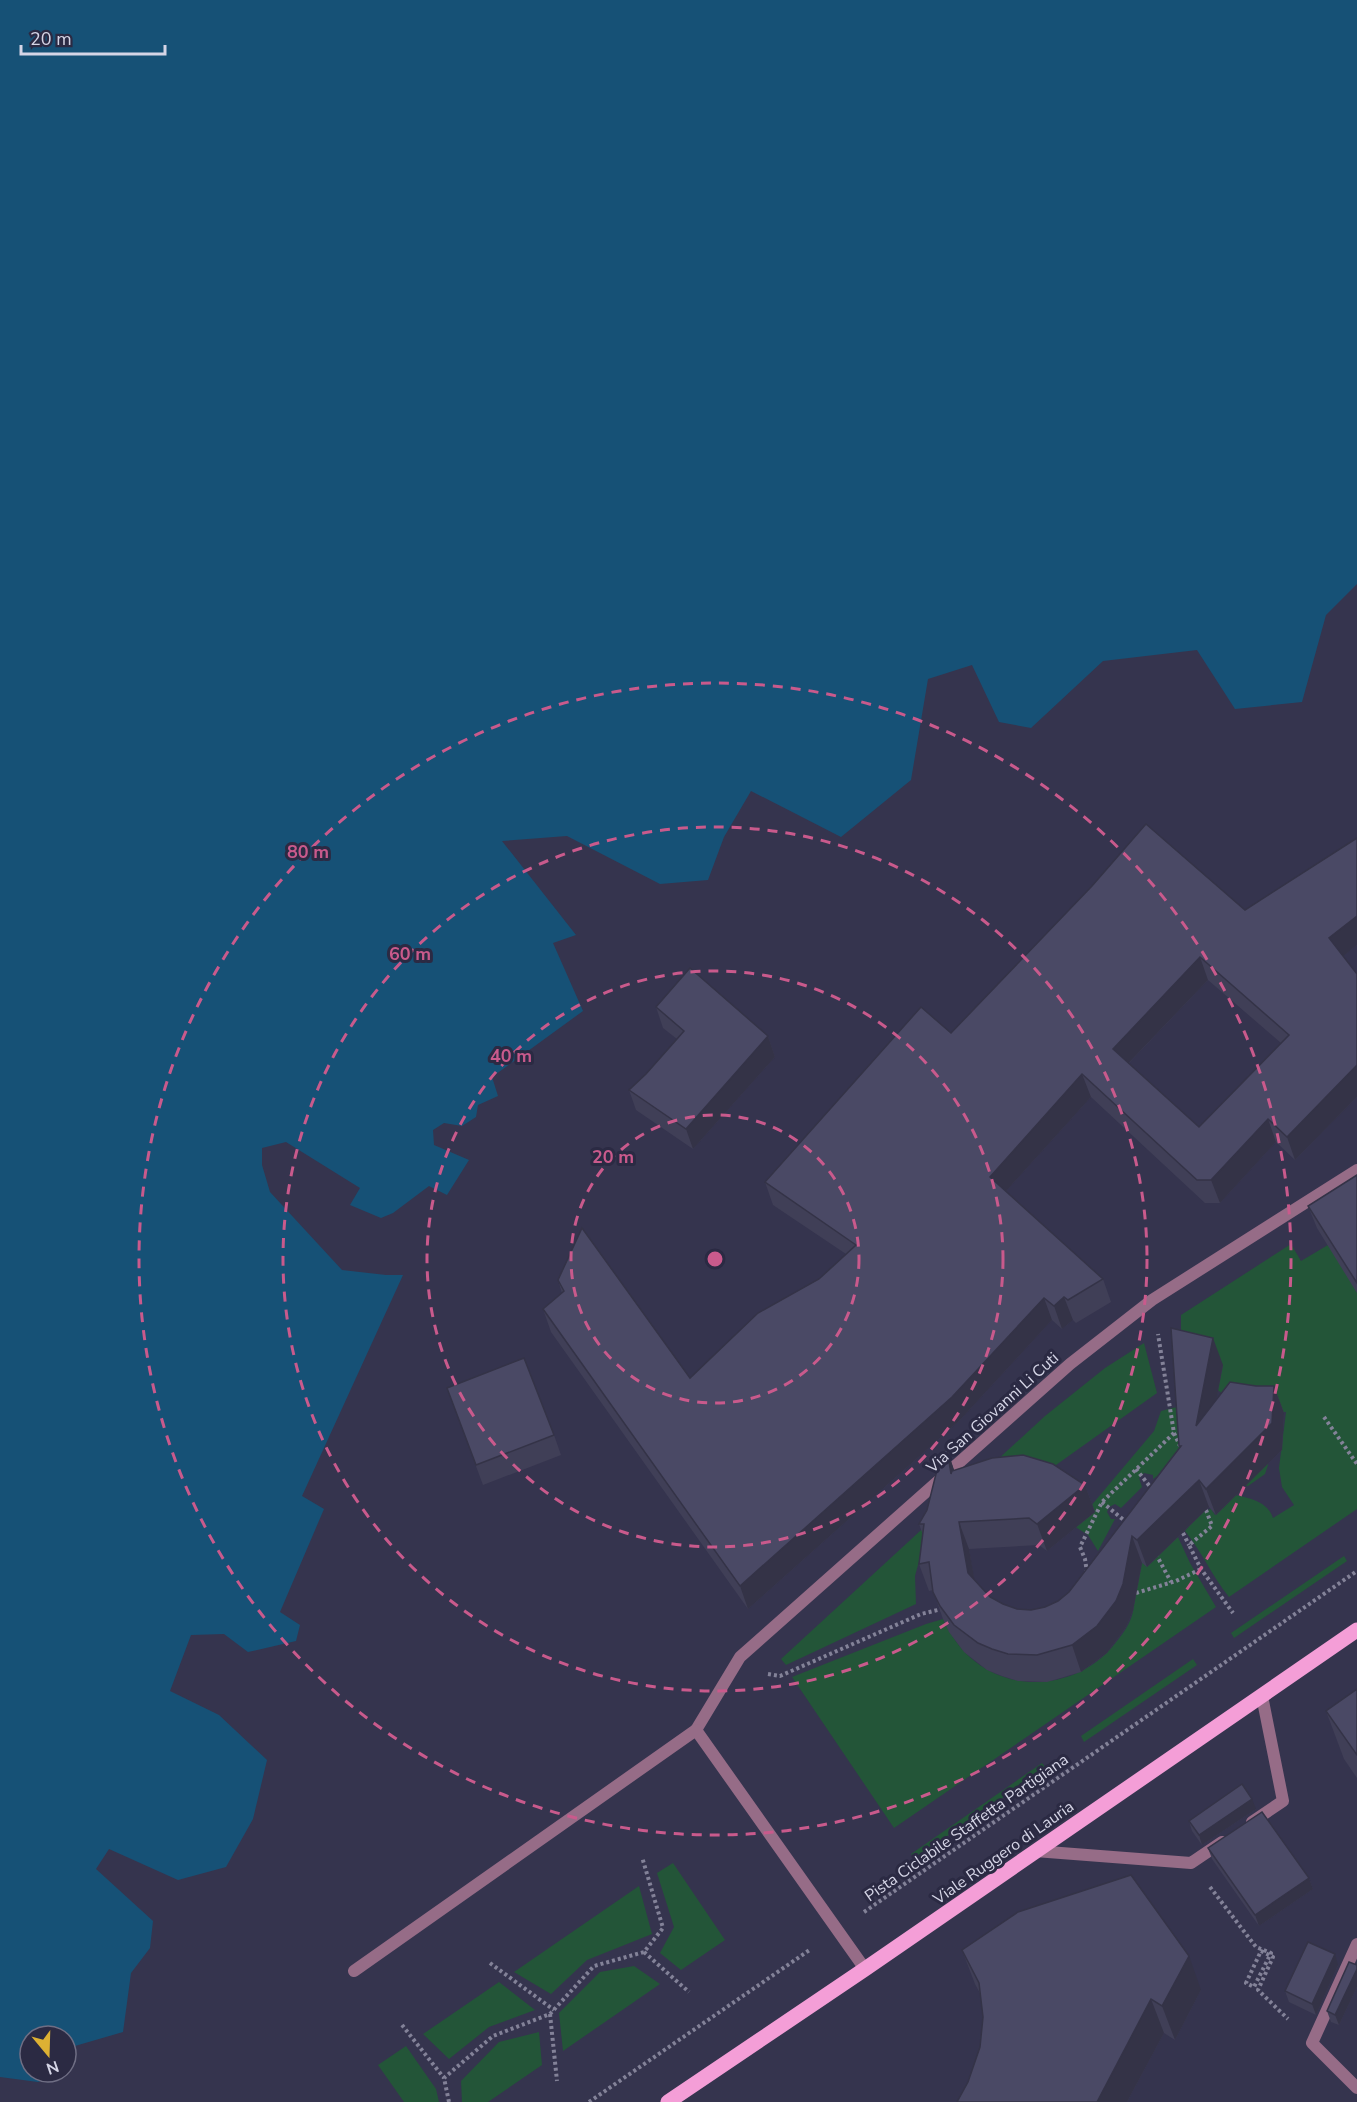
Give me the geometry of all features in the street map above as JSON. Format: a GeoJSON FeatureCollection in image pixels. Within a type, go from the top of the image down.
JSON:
{"type":"FeatureCollection","features":[{"type":"Feature","properties":{"kind":"main road","name":"Viale Ruggero di Lauria"},"geometry":{"type":"LineString","coordinates":[[668,2102],[1357,1630]]}},
{"type":"Feature","properties":{"kind":"street","name":"Via San Giovanni Li Cuti"},"geometry":{"type":"LineString","coordinates":[[696,1730],[740,1657],[1070,1364],[1152,1300],[1357,1170]]}},
{"type":"Feature","properties":{"kind":"street"},"geometry":{"type":"LineString","coordinates":[[1035,1851],[1191,1863],[1283,1801],[1262,1696]]}},
{"type":"Feature","properties":{"kind":"street"},"geometry":{"type":"LineString","coordinates":[[354,1971],[696,1730],[865,1969]]}},
{"type":"Feature","properties":{"kind":"street"},"geometry":{"type":"LineString","coordinates":[[1357,1944],[1312,2043],[1357,2088]]}},
{"type":"Feature","properties":{"kind":"path"},"geometry":{"type":"LineString","coordinates":[[1152,1300],[1174,1433],[1184,1453]]}},
{"type":"Feature","properties":{"kind":"path"},"geometry":{"type":"LineString","coordinates":[[1324,1416],[1357,1464]]}},
{"type":"Feature","properties":{"kind":"path"},"geometry":{"type":"LineString","coordinates":[[1088,1581],[1085,1559],[1080,1547],[1102,1502],[1174,1433]]}},
{"type":"Feature","properties":{"kind":"path"},"geometry":{"type":"LineString","coordinates":[[1136,1469],[1154,1492]]}},
{"type":"Feature","properties":{"kind":"path"},"geometry":{"type":"LineString","coordinates":[[1102,1502],[1132,1528]]}},
{"type":"Feature","properties":{"kind":"path"},"geometry":{"type":"LineString","coordinates":[[1189,1545],[1212,1526],[1206,1510]]}},
{"type":"Feature","properties":{"kind":"path"},"geometry":{"type":"LineString","coordinates":[[1182,1533],[1201,1569],[1233,1613]]}},
{"type":"Feature","properties":{"kind":"path"},"geometry":{"type":"LineString","coordinates":[[1156,1554],[1171,1582]]}},
{"type":"Feature","properties":{"kind":"path"},"geometry":{"type":"LineString","coordinates":[[1136,1593],[1171,1582],[1201,1569]]}},
{"type":"Feature","properties":{"kind":"path","name":"Pista Ciclabile Staffetta Partigiana"},"geometry":{"type":"LineString","coordinates":[[590,2102],[1357,1571]]}},
{"type":"Feature","properties":{"kind":"path"},"geometry":{"type":"LineString","coordinates":[[740,1657],[765,1673],[780,1676],[921,1614],[944,1609]]}},
{"type":"Feature","properties":{"kind":"path"},"geometry":{"type":"LineString","coordinates":[[444,2078],[493,2036],[550,2014],[594,1966],[644,1952],[663,1928],[642,1857]]}},
{"type":"Feature","properties":{"kind":"path"},"geometry":{"type":"LineString","coordinates":[[1191,1863],[1256,1947],[1271,1953],[1267,1962],[1262,1970],[1254,1988],[1246,1983],[1261,1951],[1267,1954],[1273,1957],[1258,1990],[1312,2043]]}},
{"type":"Feature","properties":{"kind":"path"},"geometry":{"type":"LineString","coordinates":[[644,1952],[689,1992]]}},
{"type":"Feature","properties":{"kind":"path"},"geometry":{"type":"LineString","coordinates":[[490,1963],[554,2010]]}},
{"type":"Feature","properties":{"kind":"path"},"geometry":{"type":"LineString","coordinates":[[550,2014],[556,2081]]}},
{"type":"Feature","properties":{"kind":"path"},"geometry":{"type":"LineString","coordinates":[[402,2025],[444,2078],[449,2102]]}},
{"type":"Feature","properties":{"kind":"green space"},"geometry":{"type":"Polygon","coordinates":[[[1333,1242],[1357,1279],[1357,1509],[1229,1597],[1185,1531],[1200,1512],[1211,1509],[1215,1515],[1235,1495],[1263,1504],[1273,1518],[1294,1505],[1282,1487],[1279,1468],[1286,1412],[1276,1413],[1229,1399],[1181,1361],[1181,1315],[1291,1244],[1301,1261],[1333,1242]]]}},
{"type":"Feature","properties":{"kind":"green space"},"geometry":{"type":"Polygon","coordinates":[[[1144,1343],[1157,1393],[1042,1475],[924,1543],[915,1576],[916,1604],[786,1665],[781,1659],[1045,1416],[1105,1368],[1144,1343]]]}},
{"type":"Feature","properties":{"kind":"green space"},"geometry":{"type":"Polygon","coordinates":[[[1184,1405],[1264,1453],[1268,1465],[1265,1474],[1248,1486],[1166,1470],[1153,1479],[1153,1475],[1144,1473],[1139,1478],[1142,1487],[1121,1508],[1115,1504],[1109,1507],[1107,1512],[1111,1519],[1115,1519],[1098,1551],[1088,1535],[1074,1526],[1154,1431],[1161,1411],[1184,1405]]]}},
{"type":"Feature","properties":{"kind":"green space"},"geometry":{"type":"Polygon","coordinates":[[[1178,1537],[1190,1563],[1216,1607],[894,1828],[792,1677],[943,1619],[967,1655],[980,1666],[1004,1677],[1038,1682],[1071,1675],[1101,1658],[1128,1625],[1134,1605],[1133,1560],[1178,1537]]]}},
{"type":"Feature","properties":{"kind":"green space"},"geometry":{"type":"Polygon","coordinates":[[[1344,1556],[1347,1561],[1234,1638],[1231,1633],[1344,1556]]]}},
{"type":"Feature","properties":{"kind":"green space"},"geometry":{"type":"Polygon","coordinates":[[[1193,1659],[1197,1665],[1084,1742],[1081,1736],[1193,1659]]]}},
{"type":"Feature","properties":{"kind":"green space"},"geometry":{"type":"Polygon","coordinates":[[[1042,1763],[1046,1768],[914,1859],[911,1854],[1042,1763]]]}},
{"type":"Feature","properties":{"kind":"green space"},"geometry":{"type":"Polygon","coordinates":[[[673,1863],[725,1940],[681,1970],[660,1953],[674,1927],[657,1873],[673,1863]]]}},
{"type":"Feature","properties":{"kind":"green space"},"geometry":{"type":"Polygon","coordinates":[[[639,1886],[652,1934],[587,1960],[551,1994],[514,1972],[639,1886]]]}},
{"type":"Feature","properties":{"kind":"green space"},"geometry":{"type":"Polygon","coordinates":[[[634,1966],[660,1984],[563,2051],[559,2013],[600,1972],[634,1966]]]}},
{"type":"Feature","properties":{"kind":"green space"},"geometry":{"type":"Polygon","coordinates":[[[499,1982],[535,2010],[489,2027],[449,2059],[423,2034],[499,1982]]]}},
{"type":"Feature","properties":{"kind":"green space"},"geometry":{"type":"Polygon","coordinates":[[[539,2032],[542,2065],[488,2102],[462,2102],[461,2081],[499,2042],[539,2032]]]}},
{"type":"Feature","properties":{"kind":"green space"},"geometry":{"type":"Polygon","coordinates":[[[406,2046],[436,2089],[439,2102],[404,2102],[378,2065],[406,2046]]]}},
{"type":"Feature","properties":{"kind":"water"},"geometry":{"type":"Polygon","coordinates":[[[0,0],[1357,0],[1357,584],[1326,615],[1302,702],[1235,709],[1197,650],[1103,661],[1031,728],[999,722],[972,665],[928,679],[911,780],[841,837],[751,791],[724,837],[708,880],[660,884],[567,836],[502,841],[576,935],[553,943],[583,1011],[492,1077],[498,1096],[478,1105],[476,1117],[462,1126],[444,1123],[433,1130],[434,1145],[469,1160],[447,1195],[429,1186],[393,1213],[381,1218],[350,1205],[360,1188],[286,1142],[262,1148],[262,1165],[270,1192],[342,1270],[403,1275],[302,1496],[324,1509],[280,1612],[300,1625],[296,1641],[248,1652],[224,1634],[191,1635],[170,1691],[219,1715],[267,1760],[253,1819],[226,1867],[178,1880],[109,1849],[96,1869],[153,1921],[150,1948],[131,1973],[123,2032],[78,2045],[78,2024],[18,2024],[18,2079],[0,2077],[0,0]]]}},
{"type":"Feature","properties":{"kind":"building"},"geometry":{"type":"Polygon","coordinates":[[[1146,824],[1245,910],[1357,838],[1357,916],[1329,938],[1357,974],[1357,1065],[1287,1137],[1268,1119],[1211,1180],[1197,1180],[1082,1074],[990,1177],[1103,1279],[1068,1300],[1064,1297],[1054,1306],[1044,1298],[952,1397],[740,1586],[543,1309],[564,1291],[558,1280],[582,1228],[690,1378],[758,1313],[819,1279],[856,1245],[765,1182],[921,1007],[951,1033],[1092,886],[1146,824]],[[1200,957],[1113,1049],[1199,1127],[1289,1035],[1200,957]]]}},
{"type":"Feature","properties":{"kind":"building"},"geometry":{"type":"Polygon","coordinates":[[[690,968],[768,1036],[686,1129],[629,1090],[684,1031],[656,1007],[690,968]]]}},
{"type":"Feature","properties":{"kind":"building"},"geometry":{"type":"Polygon","coordinates":[[[1357,1175],[1357,1283],[1308,1206],[1357,1175]]]}},
{"type":"Feature","properties":{"kind":"building"},"geometry":{"type":"Polygon","coordinates":[[[1171,1328],[1213,1338],[1196,1426],[1230,1382],[1274,1386],[1272,1423],[1206,1489],[1199,1480],[1137,1540],[1132,1536],[1123,1584],[1116,1601],[1097,1626],[1072,1645],[1037,1655],[1008,1654],[978,1643],[954,1625],[940,1606],[933,1592],[929,1562],[919,1564],[924,1524],[919,1524],[927,1510],[941,1454],[947,1449],[951,1474],[952,1471],[992,1458],[1023,1455],[1053,1464],[1085,1485],[1037,1524],[1029,1518],[959,1522],[968,1573],[990,1597],[1017,1609],[1031,1610],[1058,1601],[1069,1592],[1181,1446],[1179,1446],[1171,1328]]]}},
{"type":"Feature","properties":{"kind":"building"},"geometry":{"type":"Polygon","coordinates":[[[524,1358],[554,1435],[476,1465],[447,1388],[524,1358]]]}},
{"type":"Feature","properties":{"kind":"building"},"geometry":{"type":"Polygon","coordinates":[[[1357,1689],[1357,1755],[1326,1711],[1357,1689]]]}},
{"type":"Feature","properties":{"kind":"building"},"geometry":{"type":"Polygon","coordinates":[[[1242,1784],[1252,1799],[1199,1835],[1189,1821],[1242,1784]]]}},
{"type":"Feature","properties":{"kind":"building"},"geometry":{"type":"Polygon","coordinates":[[[1262,1812],[1309,1878],[1255,1915],[1208,1848],[1262,1812]]]}},
{"type":"Feature","properties":{"kind":"building"},"geometry":{"type":"Polygon","coordinates":[[[1131,1875],[1189,1956],[1162,2006],[1151,1999],[1097,2102],[957,2102],[968,2082],[980,2047],[983,2017],[979,1983],[962,1950],[1018,1912],[1131,1875]]]}},
{"type":"Feature","properties":{"kind":"building"},"geometry":{"type":"Polygon","coordinates":[[[1308,1942],[1335,1954],[1312,2004],[1285,1991],[1308,1942]]]}},
{"type":"Feature","properties":{"kind":"building"},"geometry":{"type":"Polygon","coordinates":[[[1349,1962],[1357,1965],[1357,1969],[1335,2015],[1327,2011],[1349,1962]]]}}]}
